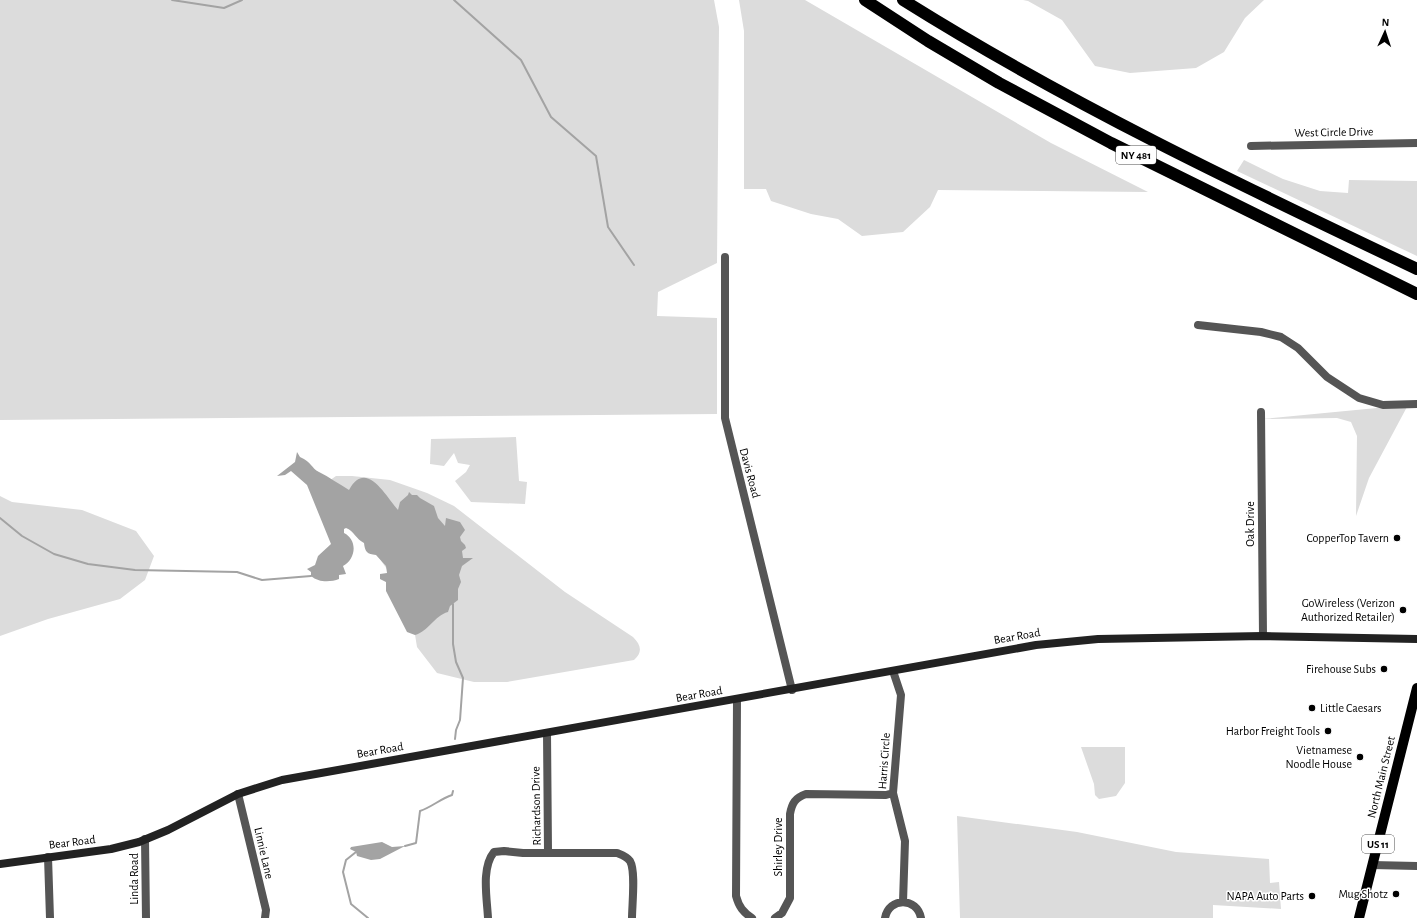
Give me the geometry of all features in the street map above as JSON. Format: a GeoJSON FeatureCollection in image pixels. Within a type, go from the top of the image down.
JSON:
{"type":"FeatureCollection","features":[{"type":"Feature","properties":{"kind":"highway","name":"NY 481"},"geometry":{"type":"LineString","coordinates":[[865,0],[928,41],[1000,83],[1111,143],[1417,294]]}},
{"type":"Feature","properties":{"kind":"highway","name":"NY 481"},"geometry":{"type":"LineString","coordinates":[[903,0],[1001,60],[1071,98],[1417,269]]}},
{"type":"Feature","properties":{"kind":"main road","name":"Bear Road"},"geometry":{"type":"LineString","coordinates":[[0,864],[110,849],[145,839],[238,794],[268,784],[316,774],[1067,641],[1263,636],[1417,639]]}},
{"type":"Feature","properties":{"kind":"main road","name":"North Main Street"},"geometry":{"type":"LineString","coordinates":[[1359,918],[1417,688]]}},
{"type":"Feature","properties":{"kind":"street","name":"West Circle Drive"},"geometry":{"type":"LineString","coordinates":[[1251,146],[1417,142]]}},
{"type":"Feature","properties":{"kind":"street","name":"Davis Road"},"geometry":{"type":"LineString","coordinates":[[725,257],[725,418],[792,690]]}},
{"type":"Feature","properties":{"kind":"street"},"geometry":{"type":"LineString","coordinates":[[1198,325],[1260,332],[1281,337],[1298,348],[1327,377],[1359,398],[1383,405],[1417,404]]}},
{"type":"Feature","properties":{"kind":"street","name":"Oak Drive"},"geometry":{"type":"LineString","coordinates":[[1261,412],[1263,636]]}},
{"type":"Feature","properties":{"kind":"street","name":"Harris Circle"},"geometry":{"type":"LineString","coordinates":[[893,671],[901,695],[902,707],[893,793],[905,841],[903,902]]}},
{"type":"Feature","properties":{"kind":"street"},"geometry":{"type":"LineString","coordinates":[[737,700],[736,896],[739,906],[744,913],[752,918]]}},
{"type":"Feature","properties":{"kind":"street","name":"Richardson Drive"},"geometry":{"type":"LineString","coordinates":[[488,918],[487,871],[489,858],[494,852],[548,852],[547,733]]}},
{"type":"Feature","properties":{"kind":"street","name":"Shirley Drive"},"geometry":{"type":"LineString","coordinates":[[775,918],[782,913],[790,898],[790,814],[792,805],[797,798],[806,794],[886,795],[893,793]]}},
{"type":"Feature","properties":{"kind":"street","name":"Linnie Lane"},"geometry":{"type":"LineString","coordinates":[[238,794],[266,910],[265,918]]}},
{"type":"Feature","properties":{"kind":"street","name":"Linda Road"},"geometry":{"type":"LineString","coordinates":[[145,839],[146,918]]}},
{"type":"Feature","properties":{"kind":"street"},"geometry":{"type":"LineString","coordinates":[[548,852],[616,853],[625,856],[631,863],[632,871],[632,918]]}},
{"type":"Feature","properties":{"kind":"street"},"geometry":{"type":"LineString","coordinates":[[48,857],[50,918]]}},
{"type":"Feature","properties":{"kind":"street"},"geometry":{"type":"LineString","coordinates":[[1372,865],[1417,866]]}},
{"type":"Feature","properties":{"kind":"street"},"geometry":{"type":"LineString","coordinates":[[885,918],[890,907],[896,903],[903,902],[910,903],[916,907],[921,918]]}},
{"type":"Feature","properties":{"kind":"shaded area"},"geometry":{"type":"Polygon","coordinates":[[[0,0],[714,0],[719,27],[717,263],[658,292],[657,316],[717,318],[717,414],[0,420],[0,0]]]}},
{"type":"Feature","properties":{"kind":"shaded area"},"geometry":{"type":"Polygon","coordinates":[[[739,0],[805,0],[1051,143],[1148,192],[938,190],[930,207],[903,232],[862,236],[838,219],[811,214],[771,201],[766,189],[744,189],[744,31],[739,0]]]}},
{"type":"Feature","properties":{"kind":"shaded area"},"geometry":{"type":"Polygon","coordinates":[[[1023,0],[1264,0],[1245,18],[1224,52],[1196,68],[1130,73],[1095,66],[1062,20],[1028,1],[1023,0]]]}},
{"type":"Feature","properties":{"kind":"shaded area"},"geometry":{"type":"Polygon","coordinates":[[[1244,160],[1283,179],[1320,191],[1348,193],[1349,180],[1417,181],[1417,256],[1237,171],[1244,160]]]}},
{"type":"Feature","properties":{"kind":"shaded area"},"geometry":{"type":"Polygon","coordinates":[[[1408,405],[1369,478],[1356,516],[1357,436],[1351,422],[1337,418],[1261,419],[1408,405]]]}},
{"type":"Feature","properties":{"kind":"shaded area"},"geometry":{"type":"Polygon","coordinates":[[[516,437],[519,481],[527,482],[525,504],[471,502],[455,481],[466,472],[470,465],[458,463],[454,453],[444,466],[430,464],[431,439],[516,437]]]}},
{"type":"Feature","properties":{"kind":"shaded area"},"geometry":{"type":"Polygon","coordinates":[[[297,452],[300,457],[307,461],[316,470],[349,490],[355,481],[362,478],[369,479],[381,489],[398,510],[400,502],[408,495],[409,492],[412,495],[417,495],[434,506],[438,518],[445,526],[446,518],[460,522],[465,530],[460,537],[466,548],[462,551],[463,558],[473,558],[462,566],[459,575],[461,582],[458,589],[458,600],[450,606],[448,612],[439,617],[420,633],[415,635],[407,632],[386,591],[386,582],[380,579],[380,574],[387,573],[386,566],[376,555],[367,552],[364,543],[346,528],[344,529],[344,533],[352,540],[354,550],[351,559],[343,566],[346,574],[339,575],[339,579],[332,581],[321,581],[311,576],[311,572],[307,569],[315,565],[318,556],[331,544],[307,485],[291,471],[285,475],[277,476],[295,462],[297,452]]]}},
{"type":"Feature","properties":{"kind":"shaded area"},"geometry":{"type":"Polygon","coordinates":[[[336,476],[390,480],[427,493],[454,506],[565,592],[633,637],[640,648],[639,654],[634,660],[507,682],[474,682],[437,673],[417,647],[411,610],[394,579],[326,483],[336,476]]]}},
{"type":"Feature","properties":{"kind":"shaded area"},"geometry":{"type":"Polygon","coordinates":[[[0,496],[12,502],[82,510],[136,531],[154,556],[145,580],[120,599],[48,619],[0,636],[0,496]]]}},
{"type":"Feature","properties":{"kind":"shaded area"},"geometry":{"type":"Polygon","coordinates":[[[1081,747],[1125,747],[1125,783],[1116,796],[1099,799],[1095,795],[1094,784],[1081,747]]]}},
{"type":"Feature","properties":{"kind":"shaded area"},"geometry":{"type":"Polygon","coordinates":[[[957,816],[1077,832],[1176,852],[1269,859],[1270,883],[1279,882],[1281,909],[1213,905],[1213,918],[960,918],[957,816]]]}},
{"type":"Feature","properties":{"kind":"shaded area"},"geometry":{"type":"Polygon","coordinates":[[[382,842],[392,847],[405,846],[380,859],[371,860],[357,856],[356,852],[350,849],[351,847],[382,842]]]}},
{"type":"Feature","properties":{"kind":"waterway"},"geometry":{"type":"LineString","coordinates":[[172,0],[224,8],[242,0]]}},
{"type":"Feature","properties":{"kind":"waterway"},"geometry":{"type":"LineString","coordinates":[[454,0],[521,60],[551,117],[596,156],[608,227],[634,265]]}},
{"type":"Feature","properties":{"kind":"waterway"},"geometry":{"type":"LineString","coordinates":[[0,518],[22,536],[54,554],[88,564],[135,570],[237,572],[262,580],[311,576]]}},
{"type":"Feature","properties":{"kind":"waterway"},"geometry":{"type":"LineString","coordinates":[[453,604],[453,644],[456,662],[463,678],[460,720],[456,730],[455,739]]}},
{"type":"Feature","properties":{"kind":"waterway"},"geometry":{"type":"LineString","coordinates":[[405,846],[416,843],[420,811],[452,795],[453,791]]}},
{"type":"Feature","properties":{"kind":"waterway"},"geometry":{"type":"LineString","coordinates":[[356,852],[346,860],[343,872],[351,904],[368,918]]}},
{"type":"Feature","properties":{"kind":"place","name":"CopperTop Tavern"},"geometry":{"type":"Point","coordinates":[1397,538]}},
{"type":"Feature","properties":{"kind":"place","name":"GoWireless (Verizon Authorized Retailer)"},"geometry":{"type":"Point","coordinates":[1403,610]}},
{"type":"Feature","properties":{"kind":"place","name":"Firehouse Subs"},"geometry":{"type":"Point","coordinates":[1384,669]}},
{"type":"Feature","properties":{"kind":"place","name":"Little Caesars"},"geometry":{"type":"Point","coordinates":[1312,708]}},
{"type":"Feature","properties":{"kind":"place","name":"Harbor Freight Tools"},"geometry":{"type":"Point","coordinates":[1328,731]}},
{"type":"Feature","properties":{"kind":"place","name":"Vietnamese Noodle House"},"geometry":{"type":"Point","coordinates":[1360,757]}},
{"type":"Feature","properties":{"kind":"place","name":"Mug Shotz"},"geometry":{"type":"Point","coordinates":[1396,894]}},
{"type":"Feature","properties":{"kind":"place","name":"NAPA Auto Parts"},"geometry":{"type":"Point","coordinates":[1312,896]}}]}
